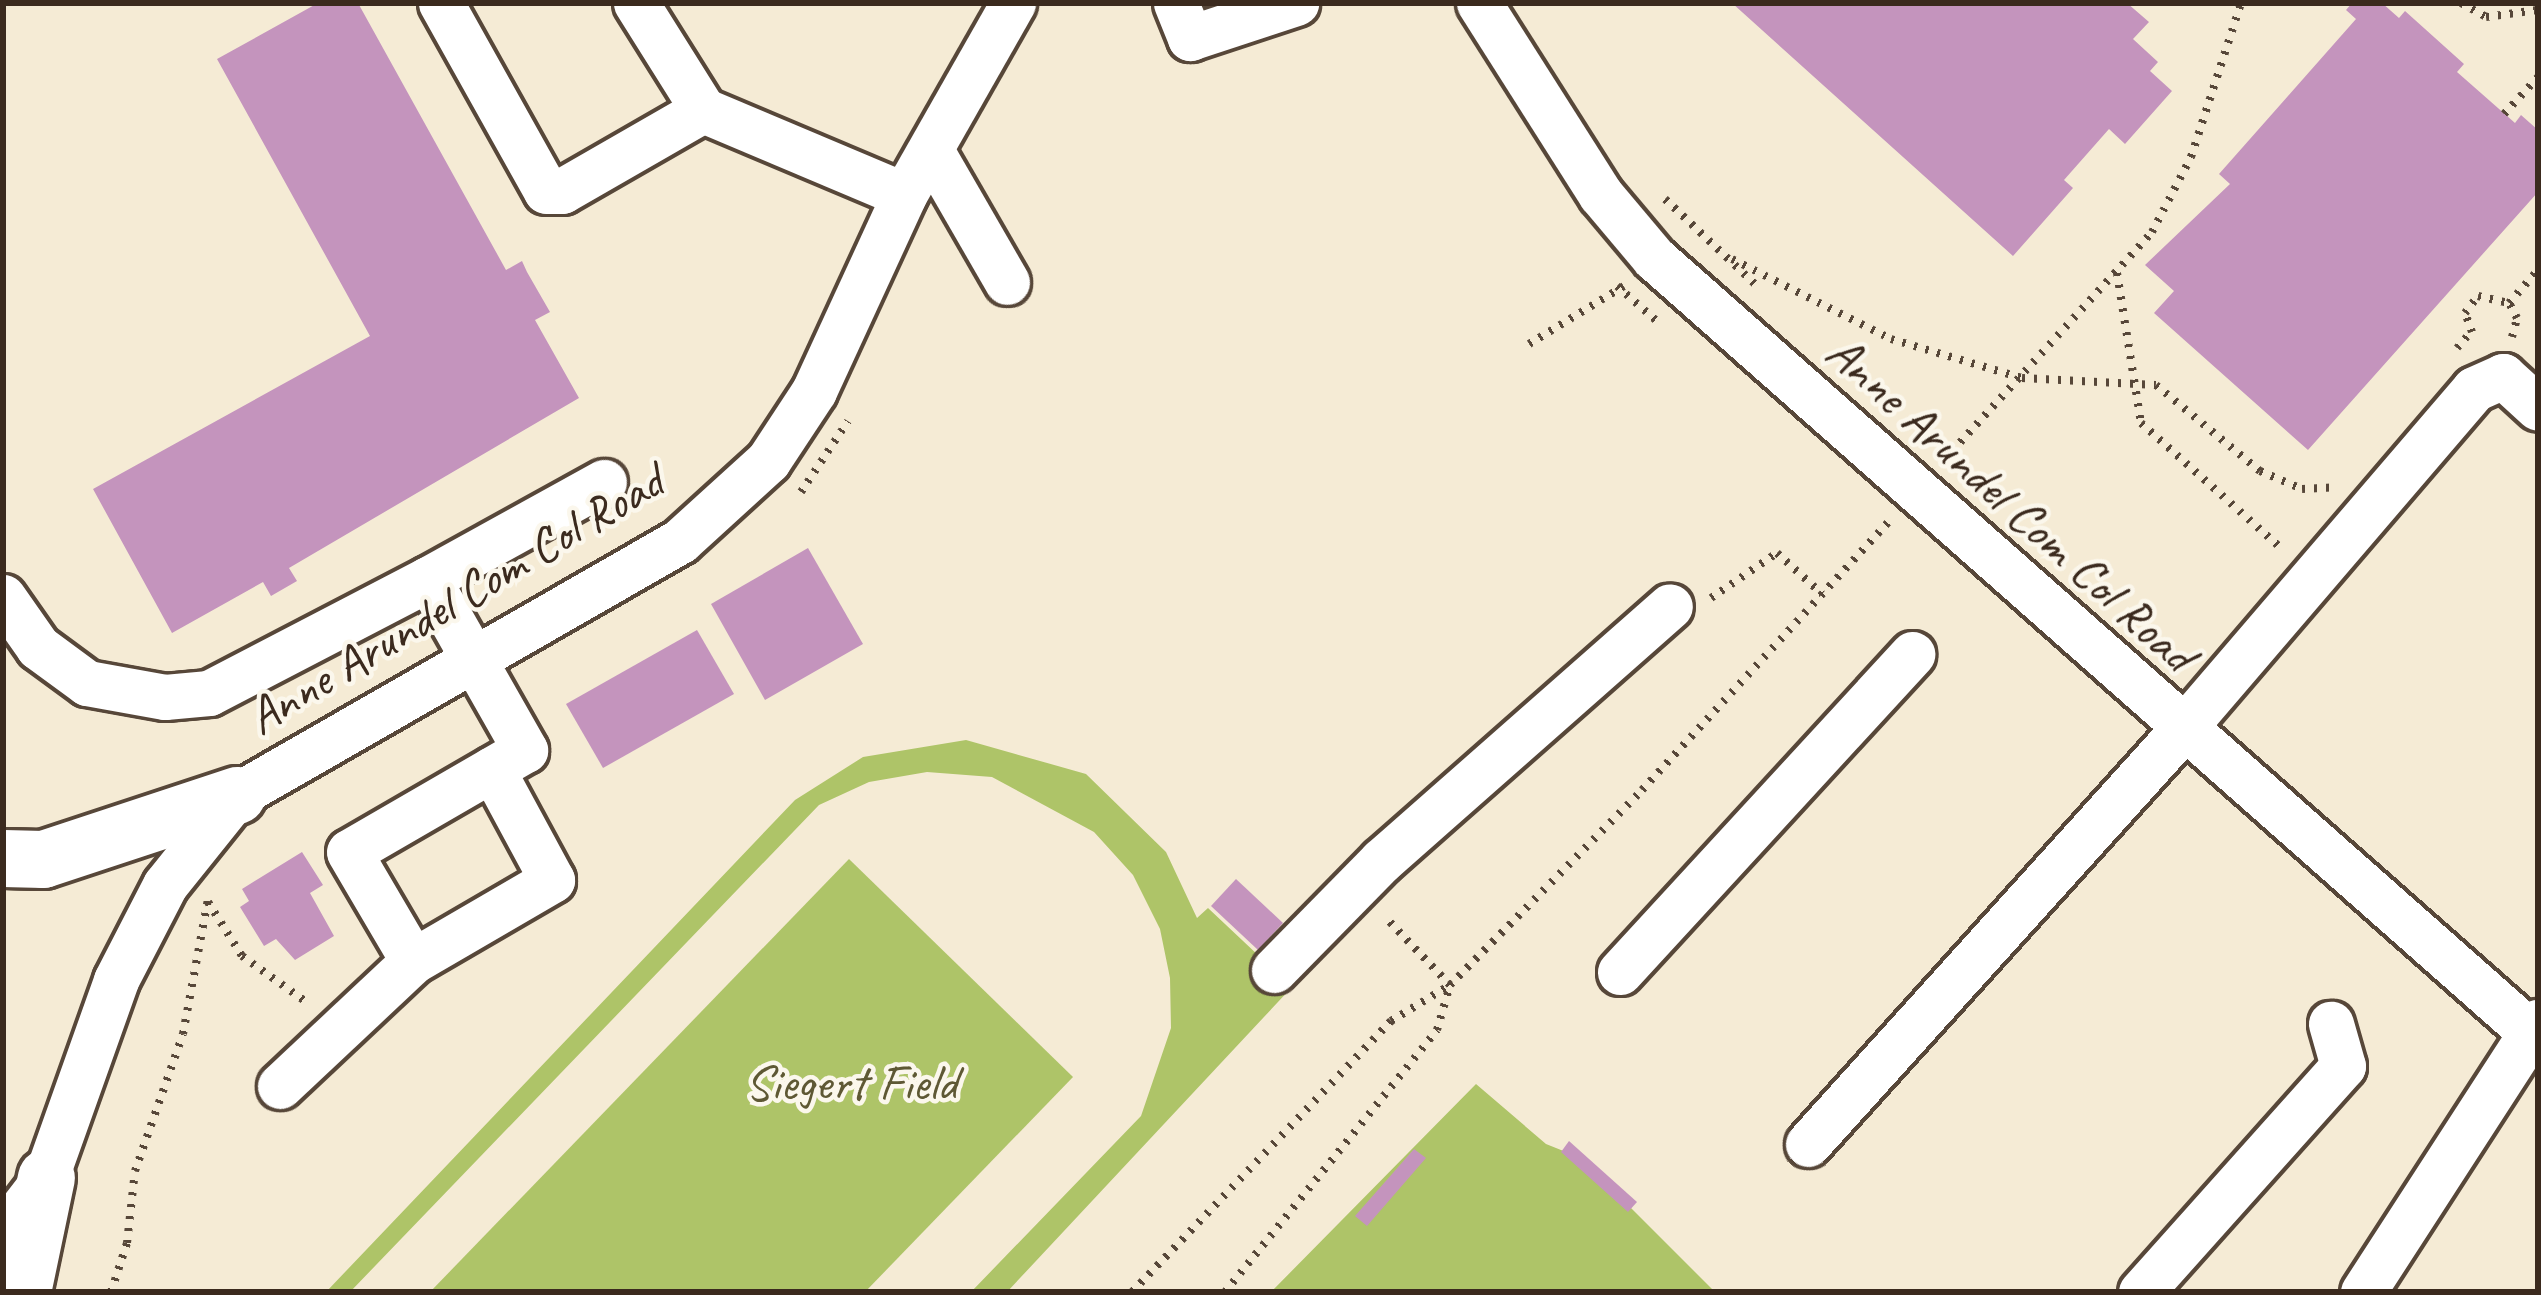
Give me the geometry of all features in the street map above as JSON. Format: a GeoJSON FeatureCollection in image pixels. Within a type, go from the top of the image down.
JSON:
{"type":"FeatureCollection","features":[{"type":"Feature","properties":{"kind":"main road"},"geometry":{"type":"LineString","coordinates":[[3,859],[43,859],[237,795]]}},
{"type":"Feature","properties":{"kind":"main road"},"geometry":{"type":"LineString","coordinates":[[22,1292],[46,1177]]}},
{"type":"Feature","properties":{"kind":"street"},"geometry":{"type":"LineString","coordinates":[[441,3],[546,191],[562,191],[703,110]]}},
{"type":"Feature","properties":{"kind":"street"},"geometry":{"type":"LineString","coordinates":[[636,3],[703,110],[904,195]]}},
{"type":"Feature","properties":{"kind":"street","name":"Anne Arundel Com Col Road"},"geometry":{"type":"LineString","coordinates":[[3,1232],[46,1177],[116,980],[165,885],[237,795],[680,542],[768,460],[814,391],[904,195],[1012,3]]}},
{"type":"Feature","properties":{"kind":"street"},"geometry":{"type":"LineString","coordinates":[[1176,3],[1190,38],[1296,3]]}},
{"type":"Feature","properties":{"kind":"street","name":"Anne Arundel Com Col Road"},"geometry":{"type":"LineString","coordinates":[[1479,3],[1601,195],[1654,258],[1929,477],[2181,731],[2534,1027],[2363,1292]]}},
{"type":"Feature","properties":{"kind":"street"},"geometry":{"type":"LineString","coordinates":[[932,152],[1007,282]]}},
{"type":"Feature","properties":{"kind":"street"},"geometry":{"type":"LineString","coordinates":[[1808,1144],[2181,731],[2299,562],[2474,389],[2503,376],[2538,408]]}},
{"type":"Feature","properties":{"kind":"street"},"geometry":{"type":"LineString","coordinates":[[3,597],[38,647],[87,683],[165,697],[208,693],[604,482]]}},
{"type":"Feature","properties":{"kind":"street"},"geometry":{"type":"LineString","coordinates":[[413,961],[349,851],[525,750],[476,655],[428,579]]}},
{"type":"Feature","properties":{"kind":"street"},"geometry":{"type":"LineString","coordinates":[[1274,970],[1381,861],[1670,606]]}},
{"type":"Feature","properties":{"kind":"street"},"geometry":{"type":"LineString","coordinates":[[1620,972],[1912,654]]}},
{"type":"Feature","properties":{"kind":"street"},"geometry":{"type":"LineString","coordinates":[[280,1086],[413,961],[552,880],[492,770]]}},
{"type":"Feature","properties":{"kind":"street"},"geometry":{"type":"LineString","coordinates":[[2141,1292],[2343,1066],[2331,1024]]}},
{"type":"Feature","properties":{"kind":"path"},"geometry":{"type":"LineString","coordinates":[[1132,1292],[1390,1021],[1450,985],[1642,790],[2117,273],[2152,232],[2191,158],[2241,3]]}},
{"type":"Feature","properties":{"kind":"path"},"geometry":{"type":"LineString","coordinates":[[2461,3],[2486,16],[2538,10]]}},
{"type":"Feature","properties":{"kind":"path"},"geometry":{"type":"LineString","coordinates":[[2504,114],[2538,77]]}},
{"type":"Feature","properties":{"kind":"path"},"geometry":{"type":"LineString","coordinates":[[1655,190],[1773,302]]}},
{"type":"Feature","properties":{"kind":"path"},"geometry":{"type":"LineString","coordinates":[[1529,344],[1620,290],[1690,223]]}},
{"type":"Feature","properties":{"kind":"path"},"geometry":{"type":"LineString","coordinates":[[1723,254],[1891,339],[2022,378],[2156,385],[2260,471],[2302,489],[2337,487]]}},
{"type":"Feature","properties":{"kind":"path"},"geometry":{"type":"LineString","coordinates":[[2509,303],[2538,270]]}},
{"type":"Feature","properties":{"kind":"path"},"geometry":{"type":"LineString","coordinates":[[2117,273],[2131,384],[2141,423],[2299,562]]}},
{"type":"Feature","properties":{"kind":"path"},"geometry":{"type":"LineString","coordinates":[[2478,338],[2468,327],[2470,303],[2489,292],[2509,303],[2517,318],[2511,336]]}},
{"type":"Feature","properties":{"kind":"path"},"geometry":{"type":"LineString","coordinates":[[2492,341],[2511,336]]}},
{"type":"Feature","properties":{"kind":"path"},"geometry":{"type":"LineString","coordinates":[[2511,336],[2525,348]]}},
{"type":"Feature","properties":{"kind":"path"},"geometry":{"type":"LineString","coordinates":[[1926,446],[1929,477]]}},
{"type":"Feature","properties":{"kind":"path"},"geometry":{"type":"LineString","coordinates":[[1929,477],[1961,477]]}},
{"type":"Feature","properties":{"kind":"path"},"geometry":{"type":"LineString","coordinates":[[2267,567],[2299,562]]}},
{"type":"Feature","properties":{"kind":"path"},"geometry":{"type":"LineString","coordinates":[[111,1292],[128,1244],[135,1171],[187,1018],[207,901],[216,884]]}},
{"type":"Feature","properties":{"kind":"path"},"geometry":{"type":"LineString","coordinates":[[207,901],[242,956],[287,982],[336,1032]]}},
{"type":"Feature","properties":{"kind":"path"},"geometry":{"type":"LineString","coordinates":[[1226,1292],[1437,1030],[1450,985]]}},
{"type":"Feature","properties":{"kind":"green space"},"geometry":{"type":"Polygon","coordinates":[[[966,740],[1086,774],[1166,852],[1197,918],[1208,908],[1292,987],[1007,1292],[971,1292],[1141,1116],[1171,1028],[1170,978],[1160,929],[1133,875],[1094,832],[992,777],[927,772],[869,782],[819,805],[350,1292],[326,1292],[795,800],[863,757],[966,740]]]}},
{"type":"Feature","properties":{"kind":"green space","name":"Siegert Field"},"geometry":{"type":"Polygon","coordinates":[[[849,859],[1073,1077],[865,1292],[430,1292],[849,859]]]}},
{"type":"Feature","properties":{"kind":"green space"},"geometry":{"type":"Polygon","coordinates":[[[1476,1084],[1546,1144],[1581,1158],[1715,1292],[1271,1292],[1476,1084]]]}},
{"type":"Feature","properties":{"kind":"building"},"geometry":{"type":"Polygon","coordinates":[[[318,3],[358,3],[506,270],[522,261],[550,312],[535,320],[579,398],[289,568],[297,581],[271,596],[263,582],[172,633],[93,489],[370,336],[217,59],[318,3]]]}},
{"type":"Feature","properties":{"kind":"building"},"geometry":{"type":"Polygon","coordinates":[[[1732,3],[2127,3],[2149,22],[2133,39],[2158,62],[2150,71],[2172,91],[2125,144],[2109,129],[2064,180],[2073,188],[2013,256],[1732,3]]]}},
{"type":"Feature","properties":{"kind":"building"},"geometry":{"type":"Polygon","coordinates":[[[2352,3],[2382,3],[2399,18],[2405,11],[2464,64],[2457,72],[2515,123],[2521,115],[2538,130],[2538,192],[2308,450],[2154,313],[2174,291],[2145,265],[2230,184],[2219,174],[2356,19],[2346,10],[2352,3]]]}},
{"type":"Feature","properties":{"kind":"building"},"geometry":{"type":"Polygon","coordinates":[[[808,548],[863,644],[765,700],[711,604],[808,548]]]}},
{"type":"Feature","properties":{"kind":"building"},"geometry":{"type":"Polygon","coordinates":[[[697,630],[734,694],[603,768],[566,704],[697,630]]]}},
{"type":"Feature","properties":{"kind":"building"},"geometry":{"type":"Polygon","coordinates":[[[302,852],[323,885],[310,893],[334,936],[295,960],[276,939],[264,946],[240,907],[249,901],[242,889],[302,852]]]}},
{"type":"Feature","properties":{"kind":"building"},"geometry":{"type":"Polygon","coordinates":[[[1236,879],[1283,923],[1258,950],[1211,906],[1236,879]]]}},
{"type":"Feature","properties":{"kind":"building"},"geometry":{"type":"Polygon","coordinates":[[[1569,1141],[1637,1202],[1628,1212],[1561,1152],[1569,1141]]]}},
{"type":"Feature","properties":{"kind":"building"},"geometry":{"type":"Polygon","coordinates":[[[1414,1149],[1426,1158],[1367,1226],[1355,1216],[1414,1149]]]}}]}
